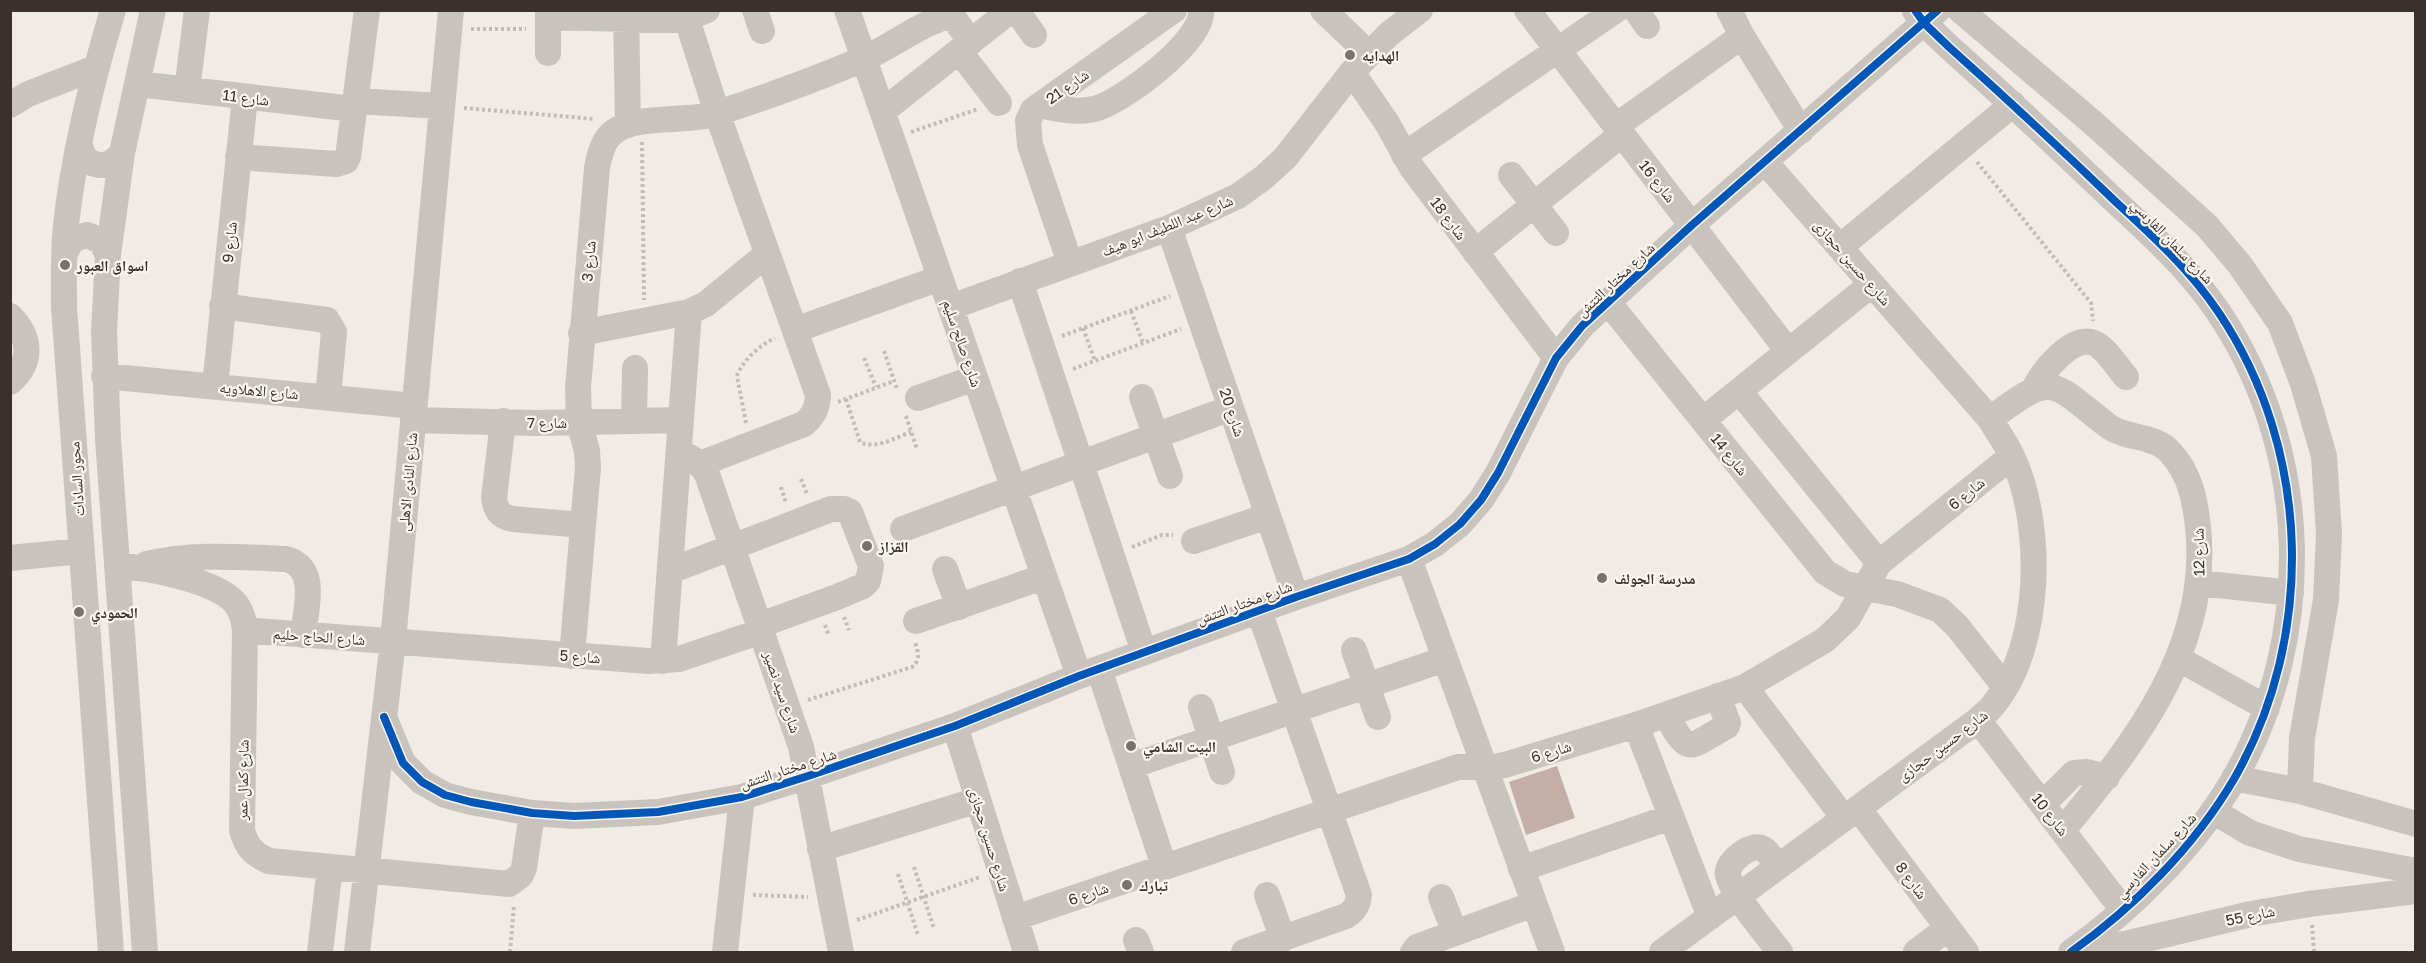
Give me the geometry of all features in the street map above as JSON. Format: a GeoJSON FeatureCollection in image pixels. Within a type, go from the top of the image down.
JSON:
{"type":"FeatureCollection","features":[{"type":"Feature","properties":{"kind":"street","name":"محور السادات"},"geometry":{"type":"LineString","coordinates":[[111,952],[63,307],[66,226],[95,68],[113,10]]}},
{"type":"Feature","properties":{"kind":"street"},"geometry":{"type":"LineString","coordinates":[[145,952],[127,566],[104,376],[108,255],[122,153],[153,10]]}},
{"type":"Feature","properties":{"kind":"street"},"geometry":{"type":"LineString","coordinates":[[187,90],[197,10]]}},
{"type":"Feature","properties":{"kind":"street"},"geometry":{"type":"LineString","coordinates":[[238,157],[341,163],[348,157],[367,10]]}},
{"type":"Feature","properties":{"kind":"street","name":"شارع صالح سليم"},"geometry":{"type":"LineString","coordinates":[[847,10],[1043,577],[1131,766],[1164,866]]}},
{"type":"Feature","properties":{"kind":"street"},"geometry":{"type":"LineString","coordinates":[[883,111],[1013,10],[1034,35]]}},
{"type":"Feature","properties":{"kind":"street","name":"شارع 21"},"geometry":{"type":"LineString","coordinates":[[1070,264],[1030,145],[1028,121],[1033,110],[1174,10]]}},
{"type":"Feature","properties":{"kind":"street"},"geometry":{"type":"LineString","coordinates":[[1040,105],[1078,111],[1111,104],[1178,52],[1200,26],[1201,10]]}},
{"type":"Feature","properties":{"kind":"street","name":"شارع 18"},"geometry":{"type":"LineString","coordinates":[[1323,10],[1361,63],[1387,123],[1404,155],[1556,358]]}},
{"type":"Feature","properties":{"kind":"street","name":"شارع عبد اللطيف ابو هيف"},"geometry":{"type":"LineString","coordinates":[[951,306],[1169,228],[1239,196],[1285,158],[1361,63],[1389,34],[1420,10]]}},
{"type":"Feature","properties":{"kind":"street","name":"شارع 16"},"geometry":{"type":"LineString","coordinates":[[1527,10],[1788,351]]}},
{"type":"Feature","properties":{"kind":"street"},"geometry":{"type":"LineString","coordinates":[[1404,155],[1616,10]]}},
{"type":"Feature","properties":{"kind":"street"},"geometry":{"type":"LineString","coordinates":[[1729,10],[1742,36],[1801,131]]}},
{"type":"Feature","properties":{"kind":"street","name":"شارع سلمان الفارسي"},"geometry":{"type":"LineString","coordinates":[[1960,10],[2093,123],[2207,226],[2240,265],[2280,324],[2303,384],[2324,456],[2329,534],[2326,600],[2302,738],[2300,791]]}},
{"type":"Feature","properties":{"kind":"street"},"geometry":{"type":"LineString","coordinates":[[548,27],[626,15],[692,13],[717,113],[818,395],[817,407],[812,417],[804,424],[752,444],[689,458]]}},
{"type":"Feature","properties":{"kind":"street"},"geometry":{"type":"LineString","coordinates":[[949,14],[999,103]]}},
{"type":"Feature","properties":{"kind":"street","name":"شارع 3"},"geometry":{"type":"LineString","coordinates":[[572,656],[588,467],[587,451],[579,422],[581,333],[597,168],[602,145],[613,133],[635,123],[717,113],[864,58],[949,14]]}},
{"type":"Feature","properties":{"kind":"street"},"geometry":{"type":"LineString","coordinates":[[626,15],[635,123]]}},
{"type":"Feature","properties":{"kind":"street","name":"شارع سلمان الفارسي"},"geometry":{"type":"LineString","coordinates":[[1926,15],[2013,104],[2195,279],[2220,313],[2241,349],[2266,407],[2283,467],[2292,540],[2291,593],[2280,660],[2267,708],[2252,744],[2213,812],[2185,846],[2123,910],[2080,946]]}},
{"type":"Feature","properties":{"kind":"street","name":"شارع مختار التتش"},"geometry":{"type":"LineString","coordinates":[[384,717],[404,763],[422,782],[445,795],[532,813],[574,816],[669,811],[742,797],[955,726],[1089,672],[1409,559],[1435,544],[1460,524],[1481,500],[1498,473],[1556,358],[1582,327],[1692,225],[1801,131],[1926,15]]}},
{"type":"Feature","properties":{"kind":"street","name":"شارع النادى الاهلى"},"geometry":{"type":"LineString","coordinates":[[357,952],[393,642],[450,20]]}},
{"type":"Feature","properties":{"kind":"street"},"geometry":{"type":"LineString","coordinates":[[1475,252],[1619,130],[1742,36]]}},
{"type":"Feature","properties":{"kind":"street"},"geometry":{"type":"LineString","coordinates":[[10,105],[28,94],[95,68]]}},
{"type":"Feature","properties":{"kind":"street","name":"شارع 11"},"geometry":{"type":"LineString","coordinates":[[137,84],[245,97],[355,105],[441,106]]}},
{"type":"Feature","properties":{"kind":"street","name":"شارع 9"},"geometry":{"type":"LineString","coordinates":[[214,386],[245,97]]}},
{"type":"Feature","properties":{"kind":"street"},"geometry":{"type":"LineString","coordinates":[[1840,247],[2013,104]]}},
{"type":"Feature","properties":{"kind":"street"},"geometry":{"type":"LineString","coordinates":[[80,146],[85,160],[98,167],[112,164],[122,153]]}},
{"type":"Feature","properties":{"kind":"street","name":"شارع حسين حجازى"},"geometry":{"type":"LineString","coordinates":[[1662,952],[1978,720],[1994,705],[2006,687],[2026,632],[2034,572],[2029,513],[2012,456],[1990,419],[1766,162]]}},
{"type":"Feature","properties":{"kind":"street"},"geometry":{"type":"LineString","coordinates":[[1511,175],[1556,233]]}},
{"type":"Feature","properties":{"kind":"street","name":"شارع 20"},"geometry":{"type":"LineString","coordinates":[[1169,228],[1296,597]]}},
{"type":"Feature","properties":{"kind":"street"},"geometry":{"type":"LineString","coordinates":[[65,253],[72,240],[87,235],[101,241],[108,255]]}},
{"type":"Feature","properties":{"kind":"street"},"geometry":{"type":"LineString","coordinates":[[581,333],[689,312],[706,304],[767,254]]}},
{"type":"Feature","properties":{"kind":"street"},"geometry":{"type":"LineString","coordinates":[[795,330],[940,278]]}},
{"type":"Feature","properties":{"kind":"street"},"geometry":{"type":"LineString","coordinates":[[1020,281],[1144,652]]}},
{"type":"Feature","properties":{"kind":"street"},"geometry":{"type":"LineString","coordinates":[[1703,420],[1872,284]]}},
{"type":"Feature","properties":{"kind":"street","name":"شارع 14"},"geometry":{"type":"LineString","coordinates":[[1608,302],[1825,572],[1845,584],[1897,594],[1940,610],[1957,626],[2006,687]]}},
{"type":"Feature","properties":{"kind":"street"},"geometry":{"type":"LineString","coordinates":[[222,306],[322,317],[327,320],[334,332],[328,397]]}},
{"type":"Feature","properties":{"kind":"street"},"geometry":{"type":"LineString","coordinates":[[663,661],[670,571],[689,458],[681,420],[689,312]]}},
{"type":"Feature","properties":{"kind":"street"},"geometry":{"type":"LineString","coordinates":[[10,316],[18,324],[27,342],[26,362],[10,382]]}},
{"type":"Feature","properties":{"kind":"street"},"geometry":{"type":"LineString","coordinates":[[1990,419],[2034,389],[2053,362],[2076,345],[2086,342],[2094,343],[2126,377]]}},
{"type":"Feature","properties":{"kind":"street"},"geometry":{"type":"LineString","coordinates":[[634,420],[635,368]]}},
{"type":"Feature","properties":{"kind":"street","name":"شارع الاهلاويه"},"geometry":{"type":"LineString","coordinates":[[104,376],[328,397],[413,413]]}},
{"type":"Feature","properties":{"kind":"street"},"geometry":{"type":"LineString","coordinates":[[918,398],[975,378]]}},
{"type":"Feature","properties":{"kind":"street","name":"شارع 12"},"geometry":{"type":"LineString","coordinates":[[2034,389],[2058,387],[2090,409],[2110,427],[2170,451],[2195,496],[2200,548],[2199,583],[2195,608],[2179,659],[2151,712],[2107,777],[2063,830]]}},
{"type":"Feature","properties":{"kind":"street"},"geometry":{"type":"LineString","coordinates":[[1739,391],[1879,563]]}},
{"type":"Feature","properties":{"kind":"street"},"geometry":{"type":"LineString","coordinates":[[1142,397],[1170,476]]}},
{"type":"Feature","properties":{"kind":"street"},"geometry":{"type":"LineString","coordinates":[[903,530],[1231,408]]}},
{"type":"Feature","properties":{"kind":"street","name":"شارع 7"},"geometry":{"type":"LineString","coordinates":[[413,413],[503,422],[681,420]]}},
{"type":"Feature","properties":{"kind":"street"},"geometry":{"type":"LineString","coordinates":[[503,422],[494,498],[495,508],[502,516],[512,519],[583,525]]}},
{"type":"Feature","properties":{"kind":"street","name":"شارع 6"},"geometry":{"type":"LineString","coordinates":[[1015,918],[1329,809],[1458,767],[1508,764],[1636,725],[1745,687],[1825,640],[1848,618],[1879,563],[2012,456]]}},
{"type":"Feature","properties":{"kind":"street","name":"شارع سيد نصير"},"geometry":{"type":"LineString","coordinates":[[689,458],[707,474],[788,706],[808,776],[841,952]]}},
{"type":"Feature","properties":{"kind":"street","name":"شارع 5"},"geometry":{"type":"LineString","coordinates":[[393,642],[663,661],[695,654],[863,586],[871,574],[871,566],[850,512],[844,508],[831,509],[733,546]]}},
{"type":"Feature","properties":{"kind":"street"},"geometry":{"type":"LineString","coordinates":[[1194,541],[1268,516]]}},
{"type":"Feature","properties":{"kind":"street"},"geometry":{"type":"LineString","coordinates":[[670,571],[733,546]]}},
{"type":"Feature","properties":{"kind":"street"},"geometry":{"type":"LineString","coordinates":[[10,558],[81,551]]}},
{"type":"Feature","properties":{"kind":"street"},"geometry":{"type":"LineString","coordinates":[[127,566],[167,559],[197,557],[294,561],[306,573],[308,581],[303,635]]}},
{"type":"Feature","properties":{"kind":"street"},"geometry":{"type":"LineString","coordinates":[[1409,559],[1552,952]]}},
{"type":"Feature","properties":{"kind":"street","name":"شارع كمال عمر"},"geometry":{"type":"LineString","coordinates":[[127,566],[171,574],[226,595],[236,604],[243,616],[245,630],[242,830],[244,840],[259,857],[269,861],[501,884],[509,884],[516,880]]}},
{"type":"Feature","properties":{"kind":"street"},"geometry":{"type":"LineString","coordinates":[[945,569],[959,607]]}},
{"type":"Feature","properties":{"kind":"street"},"geometry":{"type":"LineString","coordinates":[[916,621],[1043,577]]}},
{"type":"Feature","properties":{"kind":"street"},"geometry":{"type":"LineString","coordinates":[[2199,583],[2291,593]]}},
{"type":"Feature","properties":{"kind":"street"},"geometry":{"type":"LineString","coordinates":[[1244,952],[1346,916],[1358,904],[1359,895],[1258,611]]}},
{"type":"Feature","properties":{"kind":"street","name":"شارع الحاج حليم"},"geometry":{"type":"LineString","coordinates":[[245,630],[393,642]]}},
{"type":"Feature","properties":{"kind":"street"},"geometry":{"type":"LineString","coordinates":[[1354,650],[1378,717]]}},
{"type":"Feature","properties":{"kind":"street"},"geometry":{"type":"LineString","coordinates":[[1131,766],[1445,659]]}},
{"type":"Feature","properties":{"kind":"street"},"geometry":{"type":"LineString","coordinates":[[2179,659],[2267,708]]}},
{"type":"Feature","properties":{"kind":"street","name":"شارع 8"},"geometry":{"type":"LineString","coordinates":[[1745,687],[1966,952]]}},
{"type":"Feature","properties":{"kind":"street"},"geometry":{"type":"LineString","coordinates":[[1666,715],[1681,742],[1688,746],[1695,744],[1727,726],[1728,723],[1718,696]]}},
{"type":"Feature","properties":{"kind":"street"},"geometry":{"type":"LineString","coordinates":[[1201,707],[1221,772]]}},
{"type":"Feature","properties":{"kind":"street","name":"شارع 10"},"geometry":{"type":"LineString","coordinates":[[1978,720],[2123,910]]}},
{"type":"Feature","properties":{"kind":"street"},"geometry":{"type":"LineString","coordinates":[[1636,725],[1710,917]]}},
{"type":"Feature","properties":{"kind":"street","name":"شارع حسين حجازى"},"geometry":{"type":"LineString","coordinates":[[955,726],[1026,952]]}},
{"type":"Feature","properties":{"kind":"street"},"geometry":{"type":"LineString","coordinates":[[2043,804],[2074,773],[2087,772],[2107,777]]}},
{"type":"Feature","properties":{"kind":"street"},"geometry":{"type":"LineString","coordinates":[[2234,778],[2300,791],[2415,824]]}},
{"type":"Feature","properties":{"kind":"street"},"geometry":{"type":"LineString","coordinates":[[724,952],[742,797]]}},
{"type":"Feature","properties":{"kind":"street"},"geometry":{"type":"LineString","coordinates":[[820,849],[978,800]]}},
{"type":"Feature","properties":{"kind":"street","name":"شارع سلمان الفارسي"},"geometry":{"type":"LineString","coordinates":[[2213,812],[2250,832],[2299,849],[2415,872]]}},
{"type":"Feature","properties":{"kind":"street"},"geometry":{"type":"LineString","coordinates":[[516,880],[524,868],[532,813]]}},
{"type":"Feature","properties":{"kind":"street"},"geometry":{"type":"LineString","coordinates":[[1521,869],[1671,817]]}},
{"type":"Feature","properties":{"kind":"street"},"geometry":{"type":"LineString","coordinates":[[320,952],[330,867]]}},
{"type":"Feature","properties":{"kind":"street","name":"شارع 55"},"geometry":{"type":"LineString","coordinates":[[2080,946],[2121,945],[2309,903],[2415,891]]}},
{"type":"Feature","properties":{"kind":"street"},"geometry":{"type":"LineString","coordinates":[[1267,895],[1283,939]]}},
{"type":"Feature","properties":{"kind":"street"},"geometry":{"type":"LineString","coordinates":[[1738,896],[1780,952]]}},
{"type":"Feature","properties":{"kind":"street"},"geometry":{"type":"LineString","coordinates":[[1441,897],[1455,933]]}},
{"type":"Feature","properties":{"kind":"street"},"geometry":{"type":"LineString","coordinates":[[1413,952],[1417,947],[1534,904]]}},
{"type":"Feature","properties":{"kind":"street"},"geometry":{"type":"LineString","coordinates":[[1916,952],[1948,928]]}},
{"type":"Feature","properties":{"kind":"path"},"geometry":{"type":"LineString","coordinates":[[450,20],[548,27]]}},
{"type":"Feature","properties":{"kind":"path"},"geometry":{"type":"LineString","coordinates":[[892,139],[999,103]]}},
{"type":"Feature","properties":{"kind":"path"},"geometry":{"type":"LineString","coordinates":[[441,106],[635,123],[645,321]]}},
{"type":"Feature","properties":{"kind":"path"},"geometry":{"type":"LineString","coordinates":[[1963,145],[2091,303],[2093,321],[2086,342]]}},
{"type":"Feature","properties":{"kind":"path"},"geometry":{"type":"LineString","coordinates":[[1041,344],[1190,289]]}},
{"type":"Feature","properties":{"kind":"path"},"geometry":{"type":"LineString","coordinates":[[1131,311],[1143,343]]}},
{"type":"Feature","properties":{"kind":"path"},"geometry":{"type":"LineString","coordinates":[[1052,377],[1202,322]]}},
{"type":"Feature","properties":{"kind":"path"},"geometry":{"type":"LineString","coordinates":[[1083,328],[1095,361]]}},
{"type":"Feature","properties":{"kind":"path"},"geometry":{"type":"LineString","coordinates":[[752,444],[736,384],[739,370],[764,345],[795,330]]}},
{"type":"Feature","properties":{"kind":"path"},"geometry":{"type":"LineString","coordinates":[[864,358],[876,388]]}},
{"type":"Feature","properties":{"kind":"path"},"geometry":{"type":"LineString","coordinates":[[817,407],[825,407],[894,381]]}},
{"type":"Feature","properties":{"kind":"path"},"geometry":{"type":"LineString","coordinates":[[846,399],[860,442],[865,445],[876,444],[911,432]]}},
{"type":"Feature","properties":{"kind":"path"},"geometry":{"type":"LineString","coordinates":[[1111,554],[1162,535],[1194,541]]}},
{"type":"Feature","properties":{"kind":"path"},"geometry":{"type":"LineString","coordinates":[[788,706],[912,667],[916,664],[919,653],[911,629],[916,621]]}},
{"type":"Feature","properties":{"kind":"path"},"geometry":{"type":"LineString","coordinates":[[914,867],[934,929]]}},
{"type":"Feature","properties":{"kind":"path"},"geometry":{"type":"LineString","coordinates":[[836,927],[1000,870]]}},
{"type":"Feature","properties":{"kind":"path"},"geometry":{"type":"LineString","coordinates":[[898,874],[918,935]]}},
{"type":"Feature","properties":{"kind":"path"},"geometry":{"type":"LineString","coordinates":[[510,952],[516,880]]}},
{"type":"Feature","properties":{"kind":"path"},"geometry":{"type":"LineString","coordinates":[[731,895],[830,898]]}},
{"type":"Feature","properties":{"kind":"building"},"geometry":{"type":"Polygon","coordinates":[[[1557,766],[1575,818],[1526,835],[1509,782],[1557,766]]]}},
{"type":"Feature","properties":{"kind":"cycle path"},"geometry":{"type":"LineString","coordinates":[[1915,10],[1924,23],[1949,47],[2158,242],[2208,298],[2249,366],[2272,424],[2286,483],[2292,544],[2290,605],[2279,665],[2261,724],[2234,779],[2201,828],[2140,895],[2071,952]]}},
{"type":"Feature","properties":{"kind":"cycle path"},"geometry":{"type":"LineString","coordinates":[[384,717],[403,763],[422,782],[445,795],[532,813],[574,816],[658,812],[742,797],[808,776],[955,726],[1079,676],[1296,597],[1409,559],[1435,544],[1460,524],[1481,500],[1498,473],[1556,358],[1582,326],[1692,225],[1938,10]]}},
{"type":"Feature","properties":{"kind":"place","name":"الهدايه"},"geometry":{"type":"Point","coordinates":[1350,55]}},
{"type":"Feature","properties":{"kind":"place","name":"اسواق العبور"},"geometry":{"type":"Point","coordinates":[65,265]}},
{"type":"Feature","properties":{"kind":"place","name":"القزاز"},"geometry":{"type":"Point","coordinates":[867,546]}},
{"type":"Feature","properties":{"kind":"place","name":"مدرسة الجولف"},"geometry":{"type":"Point","coordinates":[1602,578]}},
{"type":"Feature","properties":{"kind":"place","name":"الحمودي"},"geometry":{"type":"Point","coordinates":[79,612]}},
{"type":"Feature","properties":{"kind":"place","name":"البيت الشامي"},"geometry":{"type":"Point","coordinates":[1131,746]}},
{"type":"Feature","properties":{"kind":"place","name":"تبارك"},"geometry":{"type":"Point","coordinates":[1127,885]}}]}
